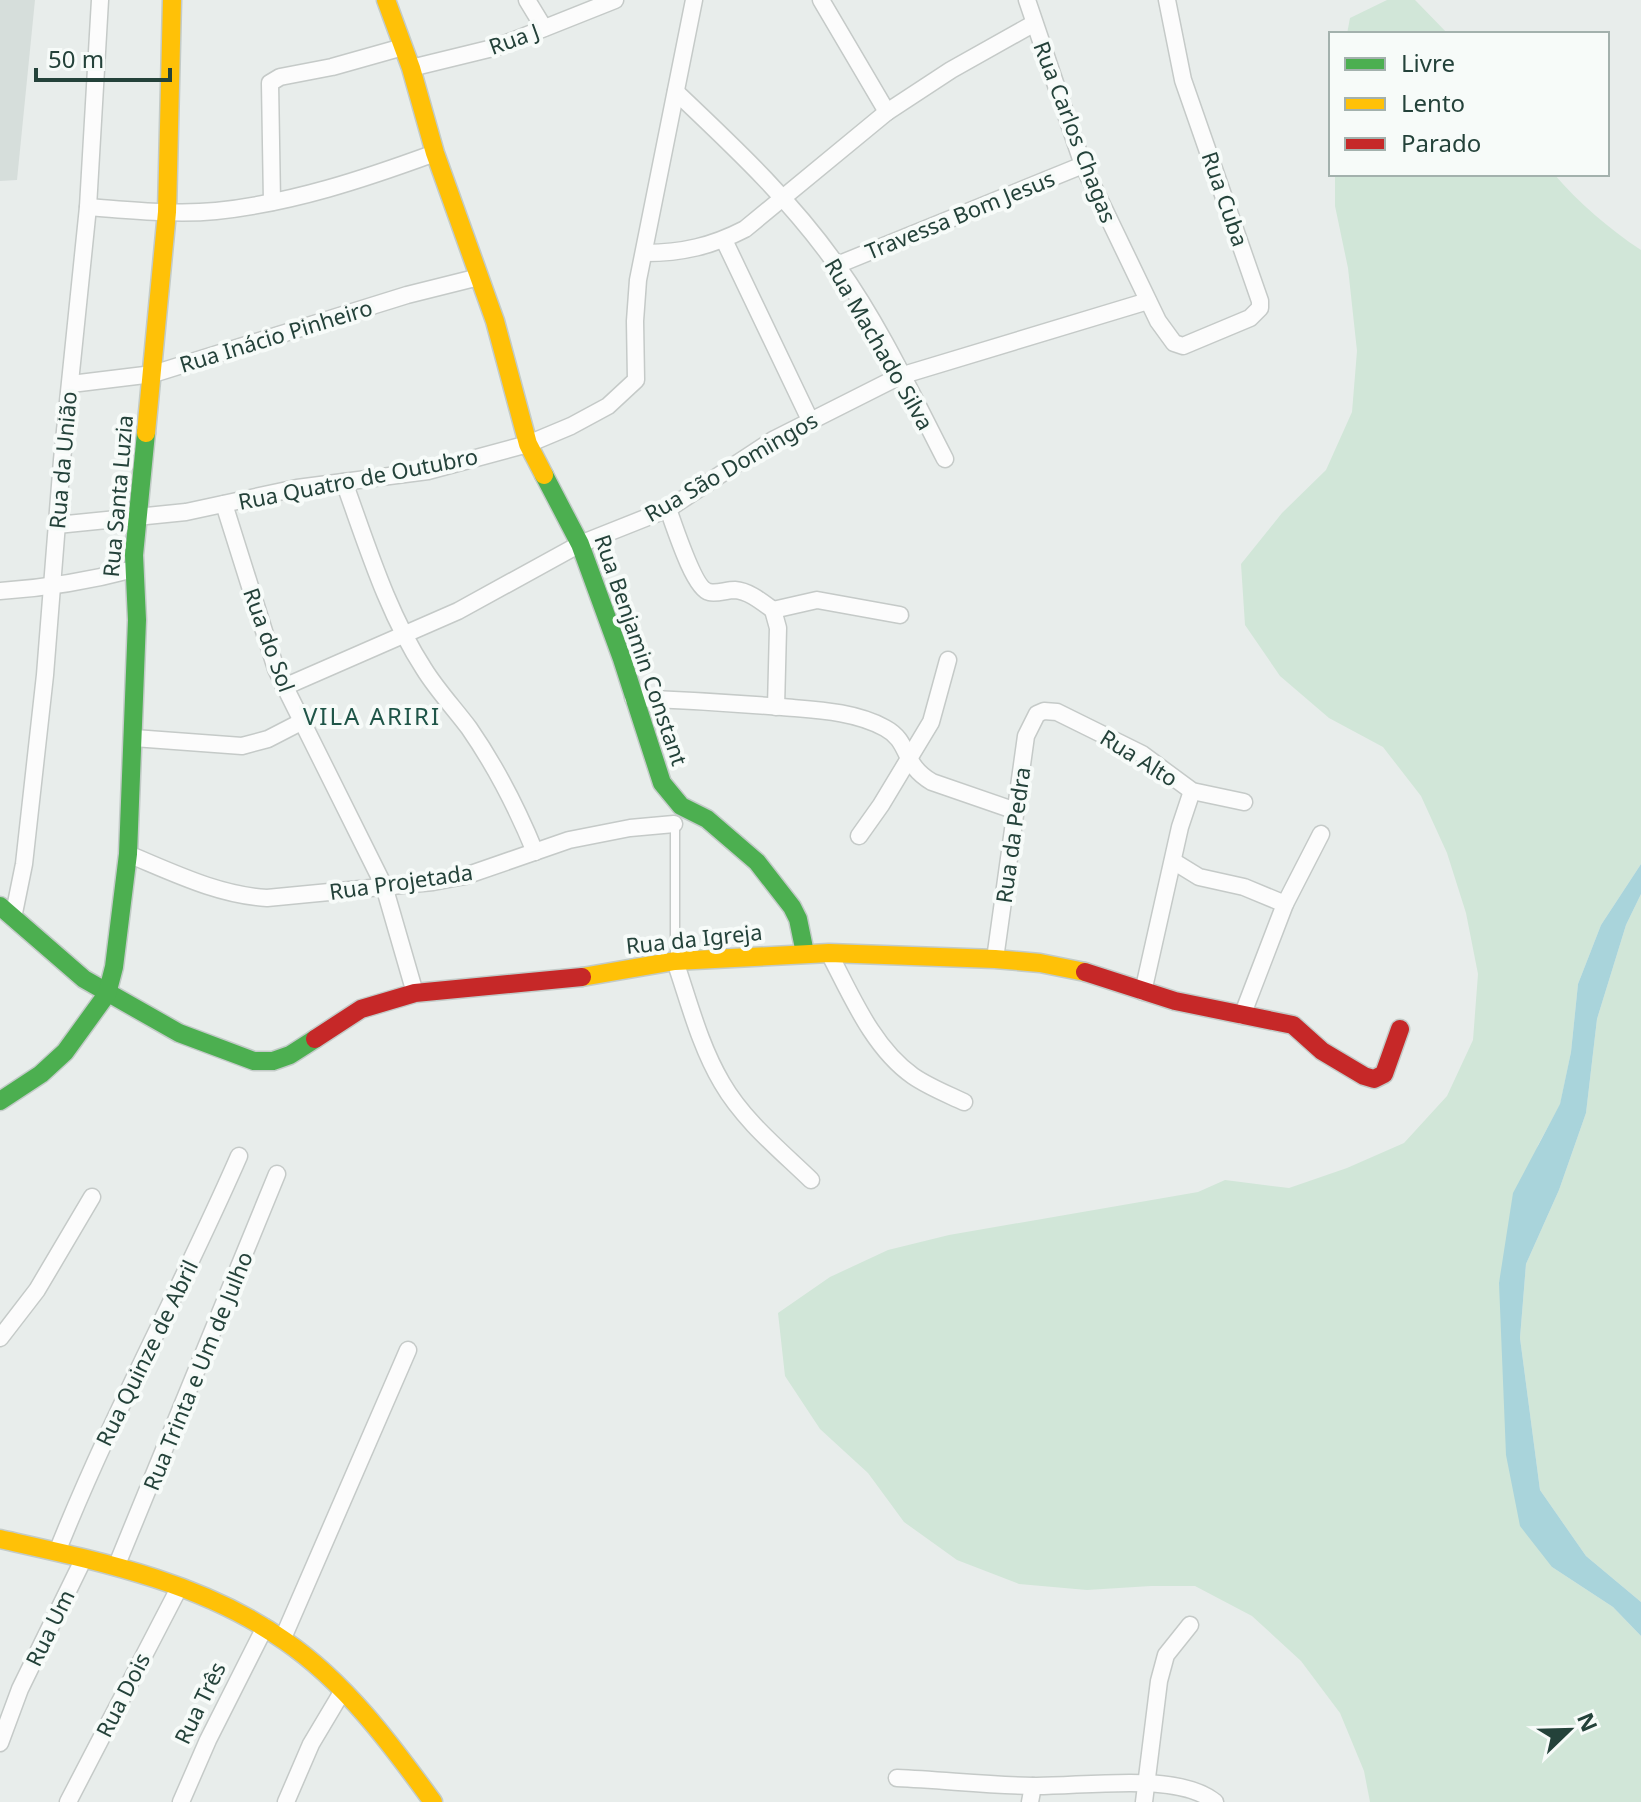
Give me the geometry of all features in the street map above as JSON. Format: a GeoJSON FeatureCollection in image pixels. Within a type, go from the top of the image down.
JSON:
{"type":"FeatureCollection","features":[{"type":"Feature","properties":{"kind":"street","name":"Rua da União"},"geometry":{"type":"LineString","coordinates":[[6,912],[24,864],[36,774],[88,207],[100,0]]}},
{"type":"Feature","properties":{"kind":"street","name":"Rua Santa Luzia"},"geometry":{"type":"LineString","coordinates":[[107,994],[114,967],[128,854],[137,620],[134,569],[167,212],[172,0]]}},
{"type":"Feature","properties":{"kind":"street","name":"Rua Benjamin Constant"},"geometry":{"type":"LineString","coordinates":[[386,0],[508,366],[528,444],[580,544],[622,659],[662,783],[681,806],[707,819],[757,862],[792,907],[798,919],[805,953]]}},
{"type":"Feature","properties":{"kind":"street"},"geometry":{"type":"LineString","coordinates":[[527,0],[544,28]]}},
{"type":"Feature","properties":{"kind":"street","name":"Rua J"},"geometry":{"type":"LineString","coordinates":[[411,68],[497,47],[615,0]]}},
{"type":"Feature","properties":{"kind":"street"},"geometry":{"type":"LineString","coordinates":[[676,92],[694,0]]}},
{"type":"Feature","properties":{"kind":"street"},"geometry":{"type":"LineString","coordinates":[[821,0],[887,112]]}},
{"type":"Feature","properties":{"kind":"street"},"geometry":{"type":"LineString","coordinates":[[1027,0],[1033,24]]}},
{"type":"Feature","properties":{"kind":"street","name":"Rua Cuba"},"geometry":{"type":"LineString","coordinates":[[1167,0],[1183,80],[1260,301],[1260,308],[1250,318],[1193,343],[1177,345]]}},
{"type":"Feature","properties":{"kind":"street","name":"Rua Carlos Chagas"},"geometry":{"type":"LineString","coordinates":[[645,253],[676,253],[724,240],[745,229],[887,112],[951,70],[1033,24],[1083,165],[1158,321],[1177,345]]}},
{"type":"Feature","properties":{"kind":"street"},"geometry":{"type":"LineString","coordinates":[[272,202],[270,83],[280,77],[332,67],[403,47]]}},
{"type":"Feature","properties":{"kind":"street","name":"Rua Machado Silva"},"geometry":{"type":"LineString","coordinates":[[676,92],[784,198],[837,265],[945,459]]}},
{"type":"Feature","properties":{"kind":"street","name":"Rua Quatro de Outubro"},"geometry":{"type":"LineString","coordinates":[[57,525],[138,517],[224,504],[297,488],[428,471],[528,444],[608,406],[636,380],[638,280],[676,92]]}},
{"type":"Feature","properties":{"kind":"street"},"geometry":{"type":"LineString","coordinates":[[88,207],[167,212],[215,211],[272,202],[371,177],[435,153]]}},
{"type":"Feature","properties":{"kind":"street","name":"Travessa Bom Jesus"},"geometry":{"type":"LineString","coordinates":[[837,265],[1083,165]]}},
{"type":"Feature","properties":{"kind":"street"},"geometry":{"type":"LineString","coordinates":[[724,240],[810,420]]}},
{"type":"Feature","properties":{"kind":"street","name":"Rua Inácio Pinheiro"},"geometry":{"type":"LineString","coordinates":[[71,384],[153,374],[393,299],[479,277]]}},
{"type":"Feature","properties":{"kind":"street","name":"Rua São Domingos"},"geometry":{"type":"LineString","coordinates":[[284,687],[502,588],[580,544],[668,509],[773,440],[900,376],[1148,301]]}},
{"type":"Feature","properties":{"kind":"street"},"geometry":{"type":"LineString","coordinates":[[344,482],[388,602],[404,634],[424,670],[469,728],[497,772],[516,804],[535,852]]}},
{"type":"Feature","properties":{"kind":"street","name":"Rua do Sol"},"geometry":{"type":"LineString","coordinates":[[224,504],[254,605],[284,687],[384,886],[415,993]]}},
{"type":"Feature","properties":{"kind":"street"},"geometry":{"type":"LineString","coordinates":[[668,509],[695,578],[704,590],[711,593],[737,590],[754,596],[773,610],[778,628],[776,707]]}},
{"type":"Feature","properties":{"kind":"street"},"geometry":{"type":"LineString","coordinates":[[0,591],[51,587],[134,569]]}},
{"type":"Feature","properties":{"kind":"street"},"geometry":{"type":"LineString","coordinates":[[773,610],[817,600],[900,615]]}},
{"type":"Feature","properties":{"kind":"street"},"geometry":{"type":"LineString","coordinates":[[859,836],[931,722],[948,660]]}},
{"type":"Feature","properties":{"kind":"street"},"geometry":{"type":"LineString","coordinates":[[633,698],[819,710],[860,718],[884,727],[898,737],[907,758],[920,775],[1016,811]]}},
{"type":"Feature","properties":{"kind":"street","name":"Rua Alto"},"geometry":{"type":"LineString","coordinates":[[1037,714],[1057,712],[1104,735],[1142,754],[1192,791],[1244,802]]}},
{"type":"Feature","properties":{"kind":"street","name":"Rua da Pedra"},"geometry":{"type":"LineString","coordinates":[[995,959],[1026,736],[1037,714]]}},
{"type":"Feature","properties":{"kind":"street"},"geometry":{"type":"LineString","coordinates":[[134,738],[242,746],[268,739],[301,722]]}},
{"type":"Feature","properties":{"kind":"street"},"geometry":{"type":"LineString","coordinates":[[1143,992],[1192,791]]}},
{"type":"Feature","properties":{"kind":"street","name":"Rua Projetada"},"geometry":{"type":"LineString","coordinates":[[128,854],[240,896],[267,898],[433,882],[465,876],[596,834],[674,824]]}},
{"type":"Feature","properties":{"kind":"street"},"geometry":{"type":"LineString","coordinates":[[1242,1016],[1285,904],[1321,834]]}},
{"type":"Feature","properties":{"kind":"street"},"geometry":{"type":"LineString","coordinates":[[1173,861],[1199,877],[1244,887],[1285,904]]}},
{"type":"Feature","properties":{"kind":"street","name":"Rua da Igreja"},"geometry":{"type":"LineString","coordinates":[[6,912],[84,979],[107,994],[179,1033],[254,1061],[273,1061],[290,1055],[361,1009],[415,993],[590,976],[675,961],[805,953],[995,959],[1081,971],[1143,992],[1293,1025],[1322,1051],[1374,1079],[1384,1074],[1400,1029]]}},
{"type":"Feature","properties":{"kind":"street"},"geometry":{"type":"LineString","coordinates":[[829,953],[888,1052],[911,1075],[964,1102]]}},
{"type":"Feature","properties":{"kind":"street"},"geometry":{"type":"LineString","coordinates":[[675,961],[701,1038],[722,1083],[749,1120],[811,1180]]}},
{"type":"Feature","properties":{"kind":"street"},"geometry":{"type":"LineString","coordinates":[[0,1101],[41,1074],[65,1052],[107,994]]}},
{"type":"Feature","properties":{"kind":"street","name":"Rua Quinze de Abril"},"geometry":{"type":"LineString","coordinates":[[57,1552],[102,1444],[209,1225],[239,1156]]}},
{"type":"Feature","properties":{"kind":"street","name":"Rua Trinta e Um de Julho"},"geometry":{"type":"LineString","coordinates":[[116,1567],[277,1174]]}},
{"type":"Feature","properties":{"kind":"street"},"geometry":{"type":"LineString","coordinates":[[0,1338],[37,1290],[92,1197]]}},
{"type":"Feature","properties":{"kind":"street"},"geometry":{"type":"LineString","coordinates":[[283,1638],[408,1350]]}},
{"type":"Feature","properties":{"kind":"street"},"geometry":{"type":"LineString","coordinates":[[0,1539],[116,1567],[232,1609],[265,1627],[283,1638],[342,1692],[384,1737],[433,1802]]}},
{"type":"Feature","properties":{"kind":"street","name":"Rua Um"},"geometry":{"type":"LineString","coordinates":[[0,1743],[20,1689],[84,1558]]}},
{"type":"Feature","properties":{"kind":"street","name":"Rua Dois"},"geometry":{"type":"LineString","coordinates":[[68,1802],[179,1588]]}},
{"type":"Feature","properties":{"kind":"street"},"geometry":{"type":"LineString","coordinates":[[1144,1802],[1159,1681],[1166,1655],[1190,1625]]}},
{"type":"Feature","properties":{"kind":"street","name":"Rua Três"},"geometry":{"type":"LineString","coordinates":[[181,1802],[208,1740],[265,1627]]}},
{"type":"Feature","properties":{"kind":"street"},"geometry":{"type":"LineString","coordinates":[[286,1802],[311,1744],[342,1692]]}},
{"type":"Feature","properties":{"kind":"street"},"geometry":{"type":"LineString","coordinates":[[897,1778],[1032,1794],[1146,1783],[1198,1791],[1213,1800]]}},
{"type":"Feature","properties":{"kind":"lane"},"geometry":{"type":"LineString","coordinates":[[675,961],[674,824],[681,806]]}},
{"type":"Feature","properties":{"kind":"shaded area"},"geometry":{"type":"Polygon","coordinates":[[[0,0],[35,0],[17,180],[0,181],[0,0]]]}},
{"type":"Feature","properties":{"kind":"green space"},"geometry":{"type":"Polygon","coordinates":[[[1387,0],[1415,0],[1446,32],[1347,32],[1350,18],[1387,0]]]}},
{"type":"Feature","properties":{"kind":"green space"},"geometry":{"type":"Polygon","coordinates":[[[1335,176],[1556,176],[1595,215],[1641,250],[1641,864],[1601,925],[1578,984],[1571,1052],[1560,1105],[1538,1145],[1499,1283],[1552,1567],[1613,1607],[1641,1636],[1641,1802],[1370,1802],[1364,1771],[1340,1713],[1301,1661],[1252,1616],[1195,1586],[1087,1590],[1019,1584],[957,1560],[904,1522],[868,1473],[820,1429],[785,1376],[778,1313],[830,1277],[888,1250],[949,1235],[1198,1192],[1225,1180],[1289,1188],[1347,1168],[1404,1143],[1447,1096],[1473,1040],[1478,974],[1466,913],[1447,853],[1421,796],[1383,747],[1329,718],[1280,676],[1245,625],[1241,564],[1282,513],[1326,470],[1352,412],[1357,351],[1348,268],[1335,206],[1335,176]]]}},
{"type":"Feature","properties":{"kind":"green space"},"geometry":{"type":"Polygon","coordinates":[[[1641,894],[1641,1602],[1586,1556],[1540,1490],[1520,1338],[1526,1264],[1559,1190],[1586,1113],[1597,1019],[1626,925],[1641,894]]]}},
{"type":"Feature","properties":{"kind":"water"},"geometry":{"type":"Polygon","coordinates":[[[1641,864],[1641,894],[1626,925],[1597,1019],[1586,1113],[1559,1190],[1526,1264],[1520,1338],[1540,1490],[1586,1556],[1641,1602],[1641,1636],[1613,1607],[1552,1567],[1520,1526],[1506,1455],[1499,1283],[1513,1193],[1560,1104],[1571,1052],[1578,984],[1601,925],[1641,864]]]}},
{"type":"Feature","properties":{"kind":"traffic: fast"},"geometry":{"type":"LineString","coordinates":[[0,1101],[41,1074],[65,1052],[107,994],[114,967],[128,854],[137,620],[134,555],[146,433]]}},
{"type":"Feature","properties":{"kind":"traffic: fast"},"geometry":{"type":"LineString","coordinates":[[544,475],[580,544],[622,659],[662,783],[681,806],[707,819],[757,862],[792,907],[798,919],[805,953]]}},
{"type":"Feature","properties":{"kind":"traffic: fast"},"geometry":{"type":"LineString","coordinates":[[0,906],[84,979],[179,1033],[254,1061],[273,1061],[290,1055],[315,1039]]}},
{"type":"Feature","properties":{"kind":"traffic: slow"},"geometry":{"type":"LineString","coordinates":[[146,433],[167,212],[172,0]]}},
{"type":"Feature","properties":{"kind":"traffic: slow"},"geometry":{"type":"LineString","coordinates":[[386,0],[411,68],[435,153],[495,321],[528,444],[544,475]]}},
{"type":"Feature","properties":{"kind":"traffic: slow"},"geometry":{"type":"LineString","coordinates":[[582,977],[675,961],[829,953],[995,959],[1040,963],[1085,972]]}},
{"type":"Feature","properties":{"kind":"traffic: slow"},"geometry":{"type":"LineString","coordinates":[[0,1539],[148,1576],[219,1603],[253,1621],[285,1641],[328,1675],[384,1736],[433,1802]]}},
{"type":"Feature","properties":{"kind":"traffic: jam"},"geometry":{"type":"LineString","coordinates":[[1085,972],[1175,1001],[1293,1025],[1322,1051],[1374,1079],[1384,1074],[1400,1029]]}},
{"type":"Feature","properties":{"kind":"traffic: jam"},"geometry":{"type":"LineString","coordinates":[[315,1039],[361,1009],[415,993],[582,977]]}},
{"type":"Feature","properties":{"kind":"district","name":"VILA ARIRI"},"geometry":{"type":"Point","coordinates":[372,717]}}]}
